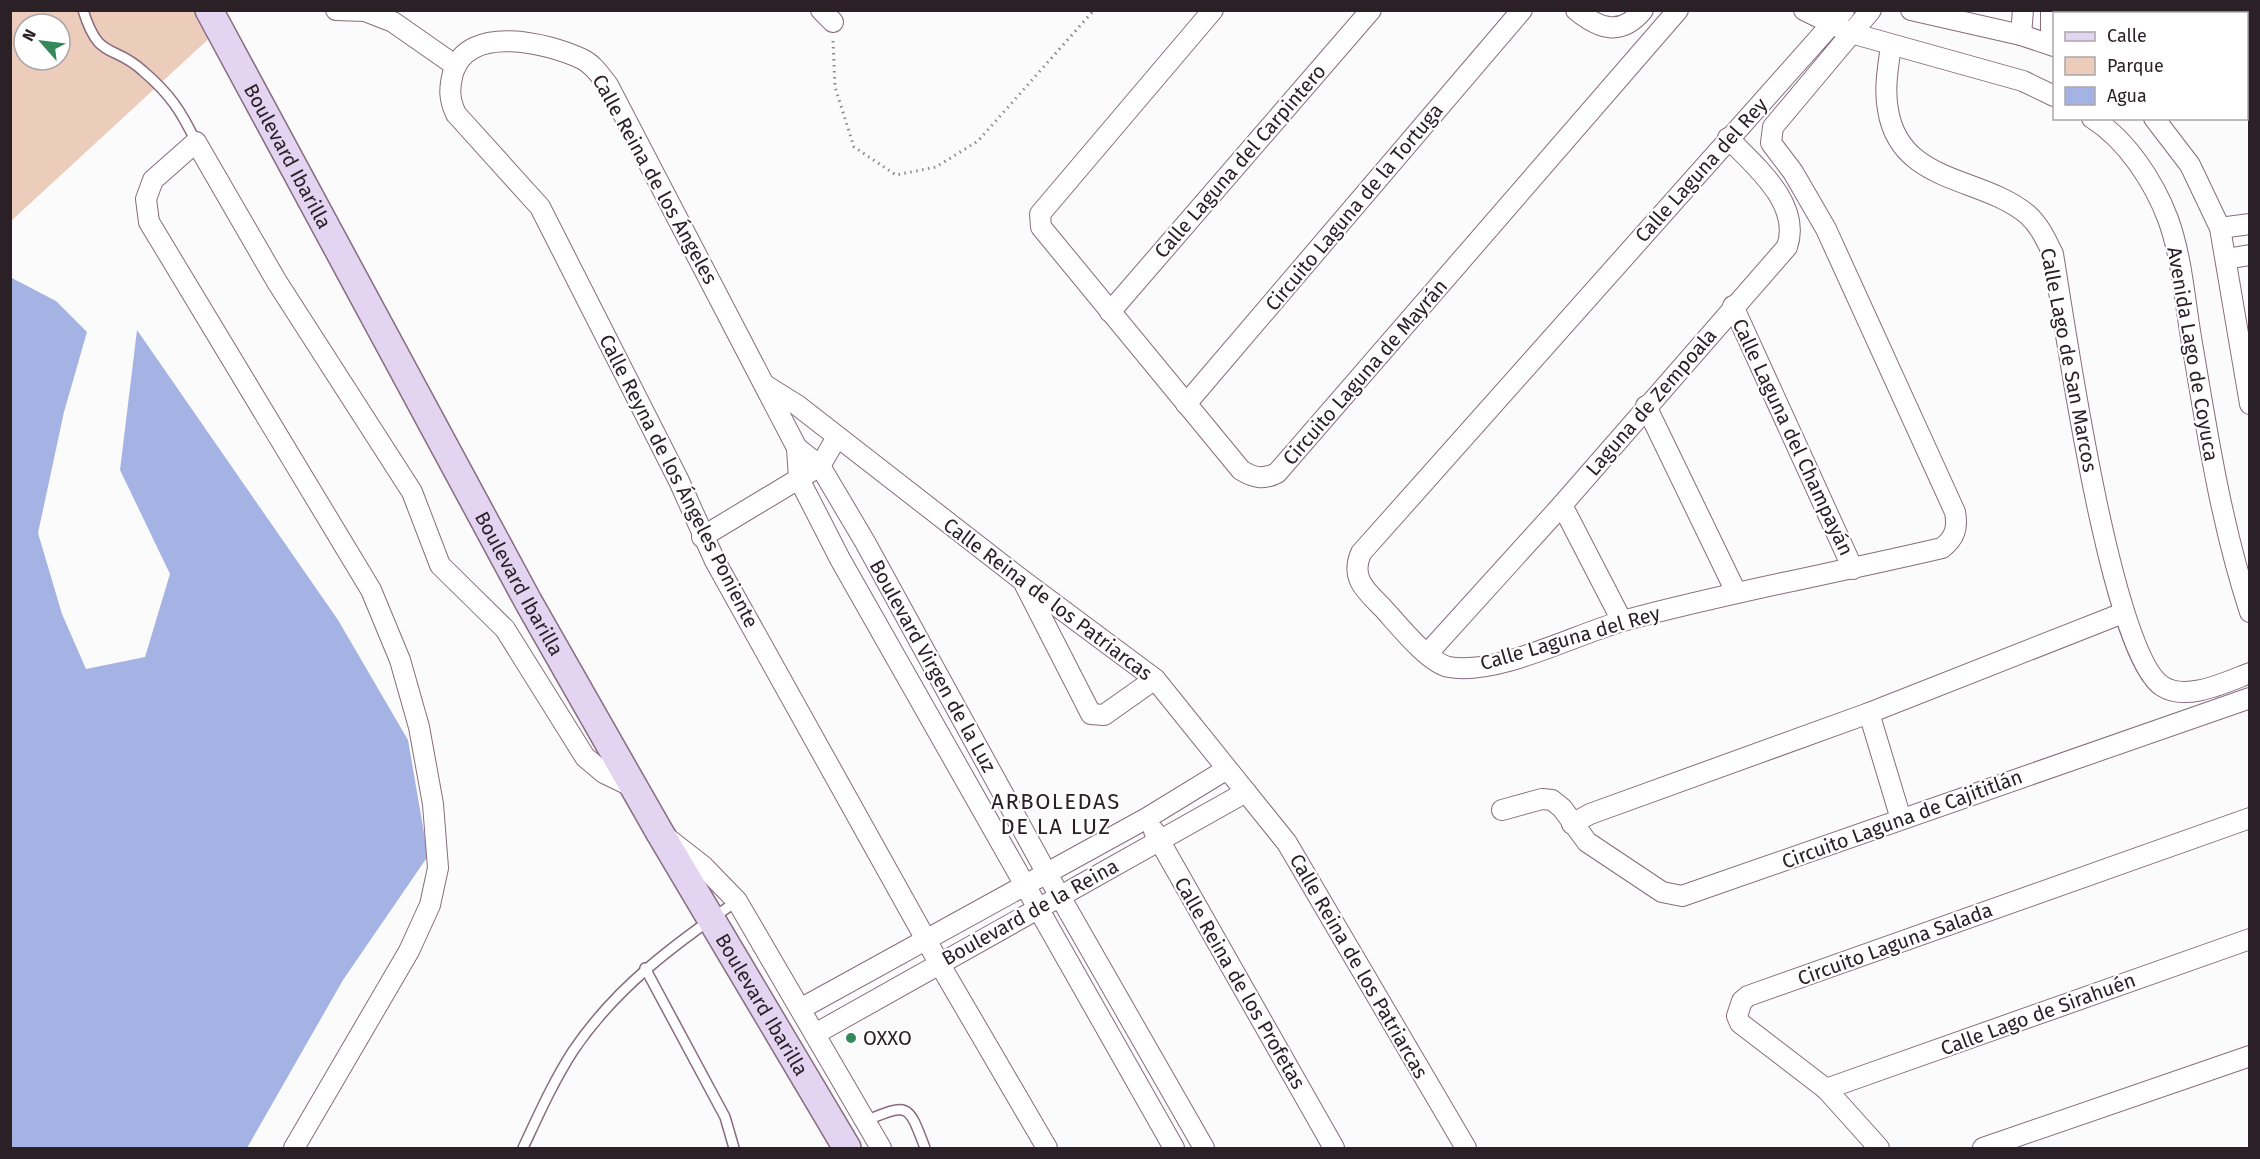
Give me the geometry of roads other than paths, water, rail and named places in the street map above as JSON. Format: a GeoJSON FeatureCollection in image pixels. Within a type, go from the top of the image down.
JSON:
{"type":"FeatureCollection","features":[{"type":"Feature","properties":{"kind":"street","name":"Boulevard Ibarilla"},"geometry":{"type":"LineString","coordinates":[[209,10],[471,497],[660,833],[847,1149]]}},
{"type":"Feature","properties":{"kind":"street"},"geometry":{"type":"LineString","coordinates":[[336,10],[365,11],[393,22],[456,66]]}},
{"type":"Feature","properties":{"kind":"street","name":"Circuito Laguna de Mayrán"},"geometry":{"type":"LineString","coordinates":[[1213,10],[1040,214],[1041,227],[1241,470],[1257,478],[1277,472],[1678,10]]}},
{"type":"Feature","properties":{"kind":"street","name":"Calle Laguna del Carpintero"},"geometry":{"type":"LineString","coordinates":[[1110,312],[1371,10]]}},
{"type":"Feature","properties":{"kind":"street","name":"Circuito Laguna de la Tortuga"},"geometry":{"type":"LineString","coordinates":[[1186,404],[1522,10]]}},
{"type":"Feature","properties":{"kind":"street"},"geometry":{"type":"LineString","coordinates":[[1576,10],[1593,24],[1608,28],[1623,25],[1643,10]]}},
{"type":"Feature","properties":{"kind":"street"},"geometry":{"type":"LineString","coordinates":[[1804,10],[1838,18],[1851,33],[1891,46],[2024,81],[2053,95]]}},
{"type":"Feature","properties":{"kind":"street","name":"Calle Laguna del Rey"},"geometry":{"type":"LineString","coordinates":[[1838,18],[1728,138],[1361,553],[1357,571],[1361,585],[1427,654],[1448,667],[1500,662],[1622,621],[1736,592],[1853,569],[1942,548],[1950,542],[1957,523],[1955,512],[1826,229],[1793,172],[1770,143],[1773,127],[1870,10]]}},
{"type":"Feature","properties":{"kind":"street"},"geometry":{"type":"LineString","coordinates":[[1911,10],[2021,35],[2053,45],[2050,10]]}},
{"type":"Feature","properties":{"kind":"street"},"geometry":{"type":"LineString","coordinates":[[2021,35],[2023,10]]}},
{"type":"Feature","properties":{"kind":"street"},"geometry":{"type":"LineString","coordinates":[[2244,12],[2248,10]]}},
{"type":"Feature","properties":{"kind":"street","name":"Calle Reina de los Ángeles"},"geometry":{"type":"LineString","coordinates":[[456,66],[478,46],[493,40],[511,40],[583,59],[596,69],[608,85],[797,448],[799,479]]}},
{"type":"Feature","properties":{"kind":"street","name":"Calle Lago de San Marcos"},"geometry":{"type":"LineString","coordinates":[[1891,46],[1886,81],[1887,108],[1891,126],[1900,142],[1923,166],[2011,203],[2029,216],[2043,232],[2053,254],[2082,424],[2109,559],[2123,613],[2153,678],[2163,687],[2184,692],[2224,683],[2250,674]]}},
{"type":"Feature","properties":{"kind":"street","name":"Calle Reyna de los Ángeles Poniente"},"geometry":{"type":"LineString","coordinates":[[456,66],[450,86],[450,100],[456,114],[540,207],[679,481],[702,537],[939,963],[1047,1149]]}},
{"type":"Feature","properties":{"kind":"street","name":"Avenida Lago de Coyuca"},"geometry":{"type":"LineString","coordinates":[[2094,120],[2119,140],[2136,162],[2168,221],[2178,262],[2212,464],[2250,612]]}},
{"type":"Feature","properties":{"kind":"street"},"geometry":{"type":"LineString","coordinates":[[2156,120],[2190,165],[2220,228],[2246,358],[2250,404]]}},
{"type":"Feature","properties":{"kind":"street","name":"Laguna de Zempoala"},"geometry":{"type":"LineString","coordinates":[[1427,654],[1562,505],[1786,247],[1791,226],[1784,204],[1758,170],[1728,138]]}},
{"type":"Feature","properties":{"kind":"street"},"geometry":{"type":"LineString","coordinates":[[294,1149],[409,951],[430,904],[438,868],[433,804],[419,727],[400,660],[370,590],[149,222],[146,199],[153,180],[196,142],[277,282],[412,492],[440,565],[505,629],[585,757],[604,773],[635,788]]}},
{"type":"Feature","properties":{"kind":"street"},"geometry":{"type":"LineString","coordinates":[[2220,228],[2250,224]]}},
{"type":"Feature","properties":{"kind":"street"},"geometry":{"type":"LineString","coordinates":[[2226,259],[2250,255]]}},
{"type":"Feature","properties":{"kind":"street","name":"Calle Laguna del Champayán"},"geometry":{"type":"LineString","coordinates":[[1733,306],[1853,569]]}},
{"type":"Feature","properties":{"kind":"street"},"geometry":{"type":"LineString","coordinates":[[702,537],[820,466],[837,436],[797,405],[765,385]]}},
{"type":"Feature","properties":{"kind":"street"},"geometry":{"type":"LineString","coordinates":[[1646,406],[1736,592]]}},
{"type":"Feature","properties":{"kind":"street","name":"Calle Reina de los Patriarcas"},"geometry":{"type":"LineString","coordinates":[[837,436],[1022,580],[1155,678],[1287,843],[1466,1149]]}},
{"type":"Feature","properties":{"kind":"street","name":"Calle Reina de los Ángeles"},"geometry":{"type":"LineString","coordinates":[[797,448],[820,466]]}},
{"type":"Feature","properties":{"kind":"street","name":"Boulevard Virgen de la Luz"},"geometry":{"type":"LineString","coordinates":[[820,466],[865,542],[1046,872],[1203,1149]]}},
{"type":"Feature","properties":{"kind":"street","name":"Boulevard Virgen de la Luz"},"geometry":{"type":"LineString","coordinates":[[799,479],[840,559],[1174,1149]]}},
{"type":"Feature","properties":{"kind":"street"},"geometry":{"type":"LineString","coordinates":[[1562,505],[1622,621]]}},
{"type":"Feature","properties":{"kind":"street"},"geometry":{"type":"LineString","coordinates":[[1022,580],[1091,714],[1104,715],[1155,678]]}},
{"type":"Feature","properties":{"kind":"street"},"geometry":{"type":"LineString","coordinates":[[1572,824],[1590,814],[1869,713],[2123,613]]}},
{"type":"Feature","properties":{"kind":"street","name":"Circuito Laguna de Cajititlán"},"geometry":{"type":"LineString","coordinates":[[1502,810],[1542,799],[1552,800],[1562,808],[1587,842],[1662,892],[1682,896],[2250,698]]}},
{"type":"Feature","properties":{"kind":"street"},"geometry":{"type":"LineString","coordinates":[[1869,713],[1901,819]]}},
{"type":"Feature","properties":{"kind":"street","name":"Boulevard de la Reina"},"geometry":{"type":"LineString","coordinates":[[802,1008],[925,938],[1147,818],[1227,769]]}},
{"type":"Feature","properties":{"kind":"street","name":"Boulevard de la Reina"},"geometry":{"type":"LineString","coordinates":[[815,1034],[1246,792]]}},
{"type":"Feature","properties":{"kind":"street","name":"Calle Reina de los Profetas"},"geometry":{"type":"LineString","coordinates":[[1147,818],[1334,1149]]}},
{"type":"Feature","properties":{"kind":"street","name":"Circuito Laguna Salada"},"geometry":{"type":"LineString","coordinates":[[1879,1149],[1826,1089],[1740,1023],[1737,1016],[1742,1001],[1748,996],[2250,818]]}},
{"type":"Feature","properties":{"kind":"street"},"geometry":{"type":"LineString","coordinates":[[660,833],[703,866],[737,901],[802,1008],[881,1149]]}},
{"type":"Feature","properties":{"kind":"street","name":"Calle Lago de Sirahuén"},"geometry":{"type":"LineString","coordinates":[[1826,1089],[2250,939]]}},
{"type":"Feature","properties":{"kind":"street"},"geometry":{"type":"LineString","coordinates":[[1983,1149],[2250,1056]]}},
{"type":"Feature","properties":{"kind":"lane"},"geometry":{"type":"LineString","coordinates":[[83,10],[101,47],[141,69],[178,105],[196,142]]}},
{"type":"Feature","properties":{"kind":"lane"},"geometry":{"type":"LineString","coordinates":[[523,1149],[555,1082],[574,1051],[619,993],[645,968],[737,901]]}},
{"type":"Feature","properties":{"kind":"lane"},"geometry":{"type":"LineString","coordinates":[[645,968],[726,1117],[734,1149]]}},
{"type":"Feature","properties":{"kind":"lane"},"geometry":{"type":"LineString","coordinates":[[865,1121],[897,1108],[907,1111],[915,1122],[925,1149]]}},
{"type":"Feature","properties":{"kind":"water"},"geometry":{"type":"Polygon","coordinates":[[[10,277],[56,301],[87,332],[64,412],[38,533],[62,614],[86,669],[145,657],[170,574],[120,470],[137,330],[338,620],[408,740],[428,856],[343,980],[247,1148],[11,1148],[10,277]]]}},
{"type":"Feature","properties":{"kind":"place","name":"OXXO"},"geometry":{"type":"Point","coordinates":[851,1038]}},
{"type":"Feature","properties":{"kind":"district","name":"ARBOLEDAS DE LA LUZ"},"geometry":{"type":"Point","coordinates":[1056,814]}}]}
